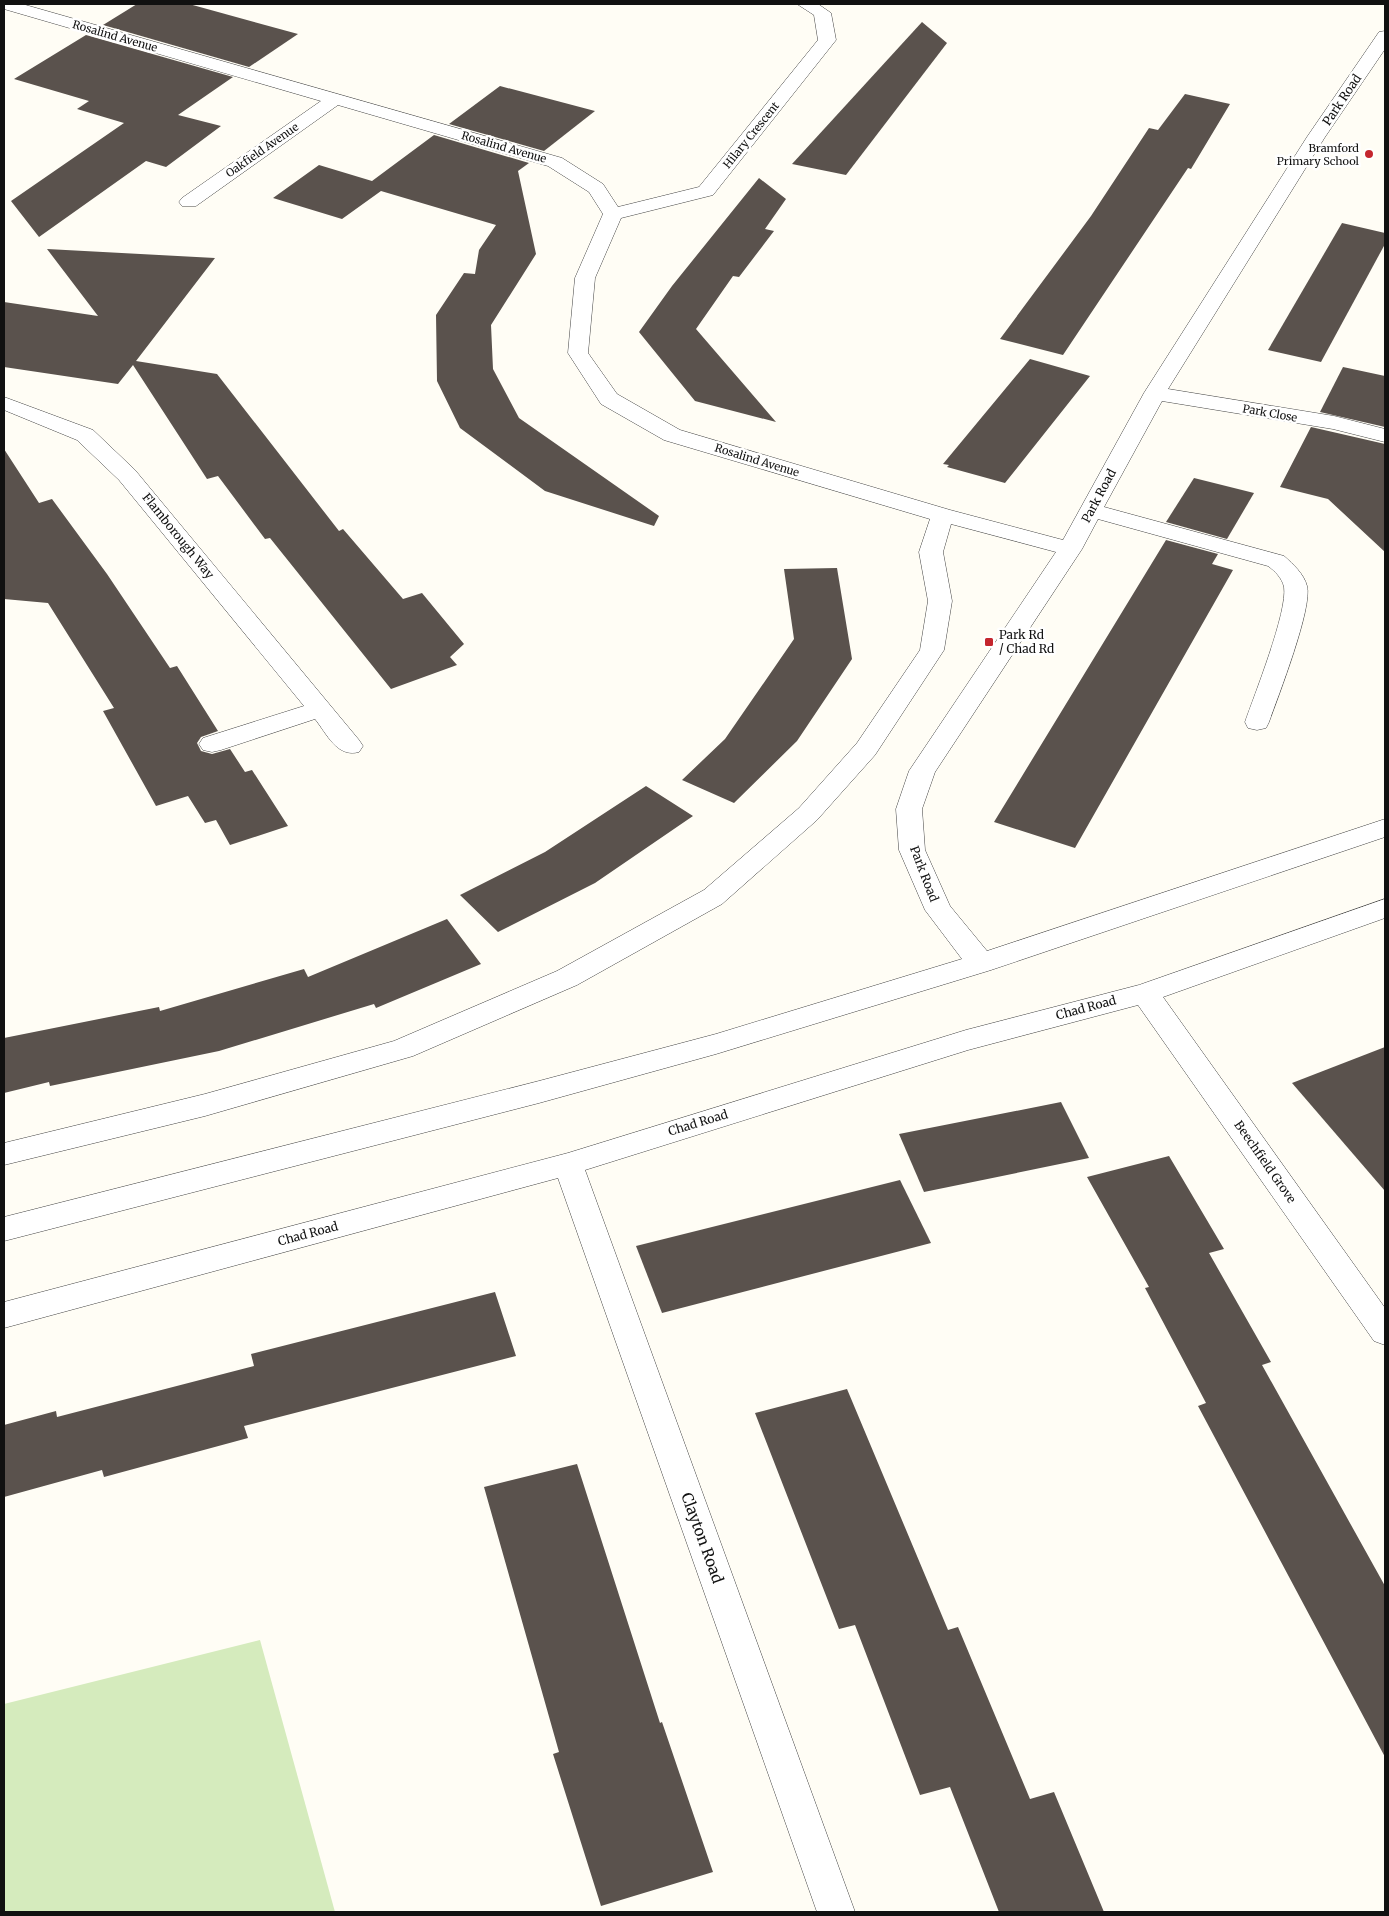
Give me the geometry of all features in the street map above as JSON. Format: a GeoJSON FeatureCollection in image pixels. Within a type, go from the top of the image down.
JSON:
{"type":"FeatureCollection","features":[{"type":"Feature","properties":{"kind":"street","name":"Rosalind Avenue"},"geometry":{"type":"LineString","coordinates":[[4,4],[555,162],[596,188],[613,214],[585,278],[578,353],[609,399],[672,435],[942,515],[1070,549]]}},
{"type":"Feature","properties":{"kind":"street","name":"Hilary Crescent"},"geometry":{"type":"LineString","coordinates":[[613,214],[706,191],[827,40],[822,13],[806,4]]}},
{"type":"Feature","properties":{"kind":"street","name":"Park Road"},"geometry":{"type":"LineString","coordinates":[[981,963],[938,910],[912,850],[909,808],[922,771],[1070,549],[1154,393],[1316,137],[1378,57],[1385,36]]}},
{"type":"Feature","properties":{"kind":"street","name":"Oakfield Avenue"},"geometry":{"type":"LineString","coordinates":[[189,202],[335,99]]}},
{"type":"Feature","properties":{"kind":"street","name":"Park Close"},"geometry":{"type":"LineString","coordinates":[[1154,393],[1334,423],[1385,436]]}},
{"type":"Feature","properties":{"kind":"street","name":"Flamborough Way"},"geometry":{"type":"LineString","coordinates":[[4,403],[85,435],[127,475],[350,746]]}},
{"type":"Feature","properties":{"kind":"street"},"geometry":{"type":"LineString","coordinates":[[1091,510],[1276,561],[1286,569],[1296,590],[1288,630],[1257,722]]}},
{"type":"Feature","properties":{"kind":"street"},"geometry":{"type":"LineString","coordinates":[[4,1154],[205,1105],[404,1049],[567,978],[713,897],[808,814],[866,749],[932,650],[940,601],[931,552],[942,515]]}},
{"type":"Feature","properties":{"kind":"street"},"geometry":{"type":"LineString","coordinates":[[212,744],[320,709]]}},
{"type":"Feature","properties":{"kind":"street"},"geometry":{"type":"LineString","coordinates":[[4,1229],[706,1047],[981,963],[1385,828]]}},
{"type":"Feature","properties":{"kind":"street","name":"Chad Road"},"geometry":{"type":"LineString","coordinates":[[4,1315],[568,1164],[966,1040],[1144,993],[1385,908]]}},
{"type":"Feature","properties":{"kind":"street","name":"Beechfield Grove"},"geometry":{"type":"LineString","coordinates":[[1144,993],[1385,1332]]}},
{"type":"Feature","properties":{"kind":"street","name":"Clayton Road"},"geometry":{"type":"LineString","coordinates":[[568,1164],[836,1912]]}},
{"type":"Feature","properties":{"kind":"green space"},"geometry":{"type":"Polygon","coordinates":[[[260,1640],[335,1912],[4,1912],[4,1704],[260,1640]]]}},
{"type":"Feature","properties":{"kind":"building"},"geometry":{"type":"Polygon","coordinates":[[[137,4],[189,4],[298,34],[249,67],[103,25],[137,4]]]}},
{"type":"Feature","properties":{"kind":"building"},"geometry":{"type":"Polygon","coordinates":[[[922,22],[947,43],[846,175],[792,164],[922,22]]]}},
{"type":"Feature","properties":{"kind":"building"},"geometry":{"type":"Polygon","coordinates":[[[86,35],[233,77],[178,115],[221,126],[166,167],[146,161],[39,237],[11,201],[124,123],[77,109],[89,101],[14,79],[86,35]]]}},
{"type":"Feature","properties":{"kind":"building"},"geometry":{"type":"Polygon","coordinates":[[[500,86],[595,111],[544,151],[449,124],[500,86]]]}},
{"type":"Feature","properties":{"kind":"building"},"geometry":{"type":"Polygon","coordinates":[[[1185,94],[1230,104],[1191,169],[1188,168],[1063,355],[1000,339],[1091,216],[1149,128],[1158,130],[1185,94]]]}},
{"type":"Feature","properties":{"kind":"building"},"geometry":{"type":"Polygon","coordinates":[[[434,135],[529,163],[518,171],[536,254],[491,325],[493,369],[519,418],[659,516],[654,526],[545,491],[460,428],[437,381],[436,315],[464,273],[475,274],[479,250],[496,225],[381,191],[342,219],[273,198],[319,165],[372,181],[434,135]]]}},
{"type":"Feature","properties":{"kind":"building"},"geometry":{"type":"Polygon","coordinates":[[[759,178],[786,199],[765,229],[774,231],[739,277],[733,276],[696,329],[776,422],[695,401],[639,332],[672,286],[759,178]]]}},
{"type":"Feature","properties":{"kind":"building"},"geometry":{"type":"Polygon","coordinates":[[[1342,223],[1385,233],[1385,244],[1321,362],[1268,350],[1342,223]]]}},
{"type":"Feature","properties":{"kind":"building"},"geometry":{"type":"Polygon","coordinates":[[[47,249],[215,258],[136,361],[217,374],[339,531],[343,529],[403,599],[422,593],[464,644],[450,657],[457,665],[391,689],[270,538],[265,539],[218,476],[207,479],[133,365],[118,384],[4,367],[4,302],[98,316],[47,249]]]}},
{"type":"Feature","properties":{"kind":"building"},"geometry":{"type":"Polygon","coordinates":[[[1030,359],[1090,376],[1005,483],[947,467],[949,465],[943,464],[1030,359]]]}},
{"type":"Feature","properties":{"kind":"building"},"geometry":{"type":"Polygon","coordinates":[[[1343,367],[1385,376],[1385,427],[1320,412],[1343,367]]]}},
{"type":"Feature","properties":{"kind":"building"},"geometry":{"type":"Polygon","coordinates":[[[1311,427],[1385,444],[1385,552],[1328,499],[1280,487],[1311,427]]]}},
{"type":"Feature","properties":{"kind":"building"},"geometry":{"type":"Polygon","coordinates":[[[4,449],[39,503],[52,499],[107,574],[170,668],[177,666],[218,731],[201,737],[197,743],[201,751],[212,754],[230,749],[245,772],[252,770],[288,826],[230,845],[216,820],[205,823],[188,796],[156,806],[103,711],[114,708],[48,603],[4,599],[4,449]]]}},
{"type":"Feature","properties":{"kind":"building"},"geometry":{"type":"Polygon","coordinates":[[[1194,478],[1254,493],[1227,539],[1166,522],[1194,478]]]}},
{"type":"Feature","properties":{"kind":"building"},"geometry":{"type":"Polygon","coordinates":[[[1166,540],[1218,554],[1212,564],[1233,570],[1075,848],[994,822],[1166,540]]]}},
{"type":"Feature","properties":{"kind":"building"},"geometry":{"type":"Polygon","coordinates":[[[837,568],[852,659],[797,741],[734,803],[682,780],[725,739],[794,639],[784,569],[837,568]]]}},
{"type":"Feature","properties":{"kind":"building"},"geometry":{"type":"Polygon","coordinates":[[[646,786],[693,816],[595,883],[498,932],[460,895],[545,852],[646,786]]]}},
{"type":"Feature","properties":{"kind":"building"},"geometry":{"type":"Polygon","coordinates":[[[447,919],[481,964],[376,1008],[374,1004],[219,1051],[50,1086],[49,1082],[4,1093],[4,1038],[159,1007],[160,1011],[304,969],[308,977],[447,919]]]}},
{"type":"Feature","properties":{"kind":"building"},"geometry":{"type":"Polygon","coordinates":[[[1385,1047],[1385,1191],[1292,1083],[1385,1047]]]}},
{"type":"Feature","properties":{"kind":"building"},"geometry":{"type":"Polygon","coordinates":[[[1061,1102],[1089,1158],[924,1192],[899,1134],[1061,1102]]]}},
{"type":"Feature","properties":{"kind":"building"},"geometry":{"type":"Polygon","coordinates":[[[1169,1156],[1224,1249],[1209,1253],[1271,1362],[1262,1365],[1385,1586],[1385,1757],[1198,1406],[1206,1403],[1145,1288],[1149,1287],[1087,1177],[1169,1156]]]}},
{"type":"Feature","properties":{"kind":"building"},"geometry":{"type":"Polygon","coordinates":[[[900,1180],[931,1243],[662,1313],[636,1246],[900,1180]]]}},
{"type":"Feature","properties":{"kind":"building"},"geometry":{"type":"Polygon","coordinates":[[[495,1292],[516,1356],[244,1426],[248,1438],[104,1477],[102,1470],[4,1497],[4,1425],[56,1411],[57,1417],[254,1366],[251,1354],[495,1292]]]}},
{"type":"Feature","properties":{"kind":"building"},"geometry":{"type":"Polygon","coordinates":[[[847,1389],[948,1630],[958,1627],[1030,1799],[1054,1792],[1104,1912],[999,1912],[950,1787],[920,1795],[855,1625],[839,1629],[755,1413],[847,1389]]]}},
{"type":"Feature","properties":{"kind":"building"},"geometry":{"type":"Polygon","coordinates":[[[577,1464],[660,1723],[662,1722],[713,1872],[601,1906],[553,1754],[559,1752],[484,1487],[577,1464]]]}},
{"type":"Feature","properties":{"kind":"place","name":"Bramford Primary School"},"geometry":{"type":"Point","coordinates":[1369,154]}},
{"type":"Feature","properties":{"kind":"place","name":"Park Rd / Chad Rd"},"geometry":{"type":"Point","coordinates":[989,642]}}]}
